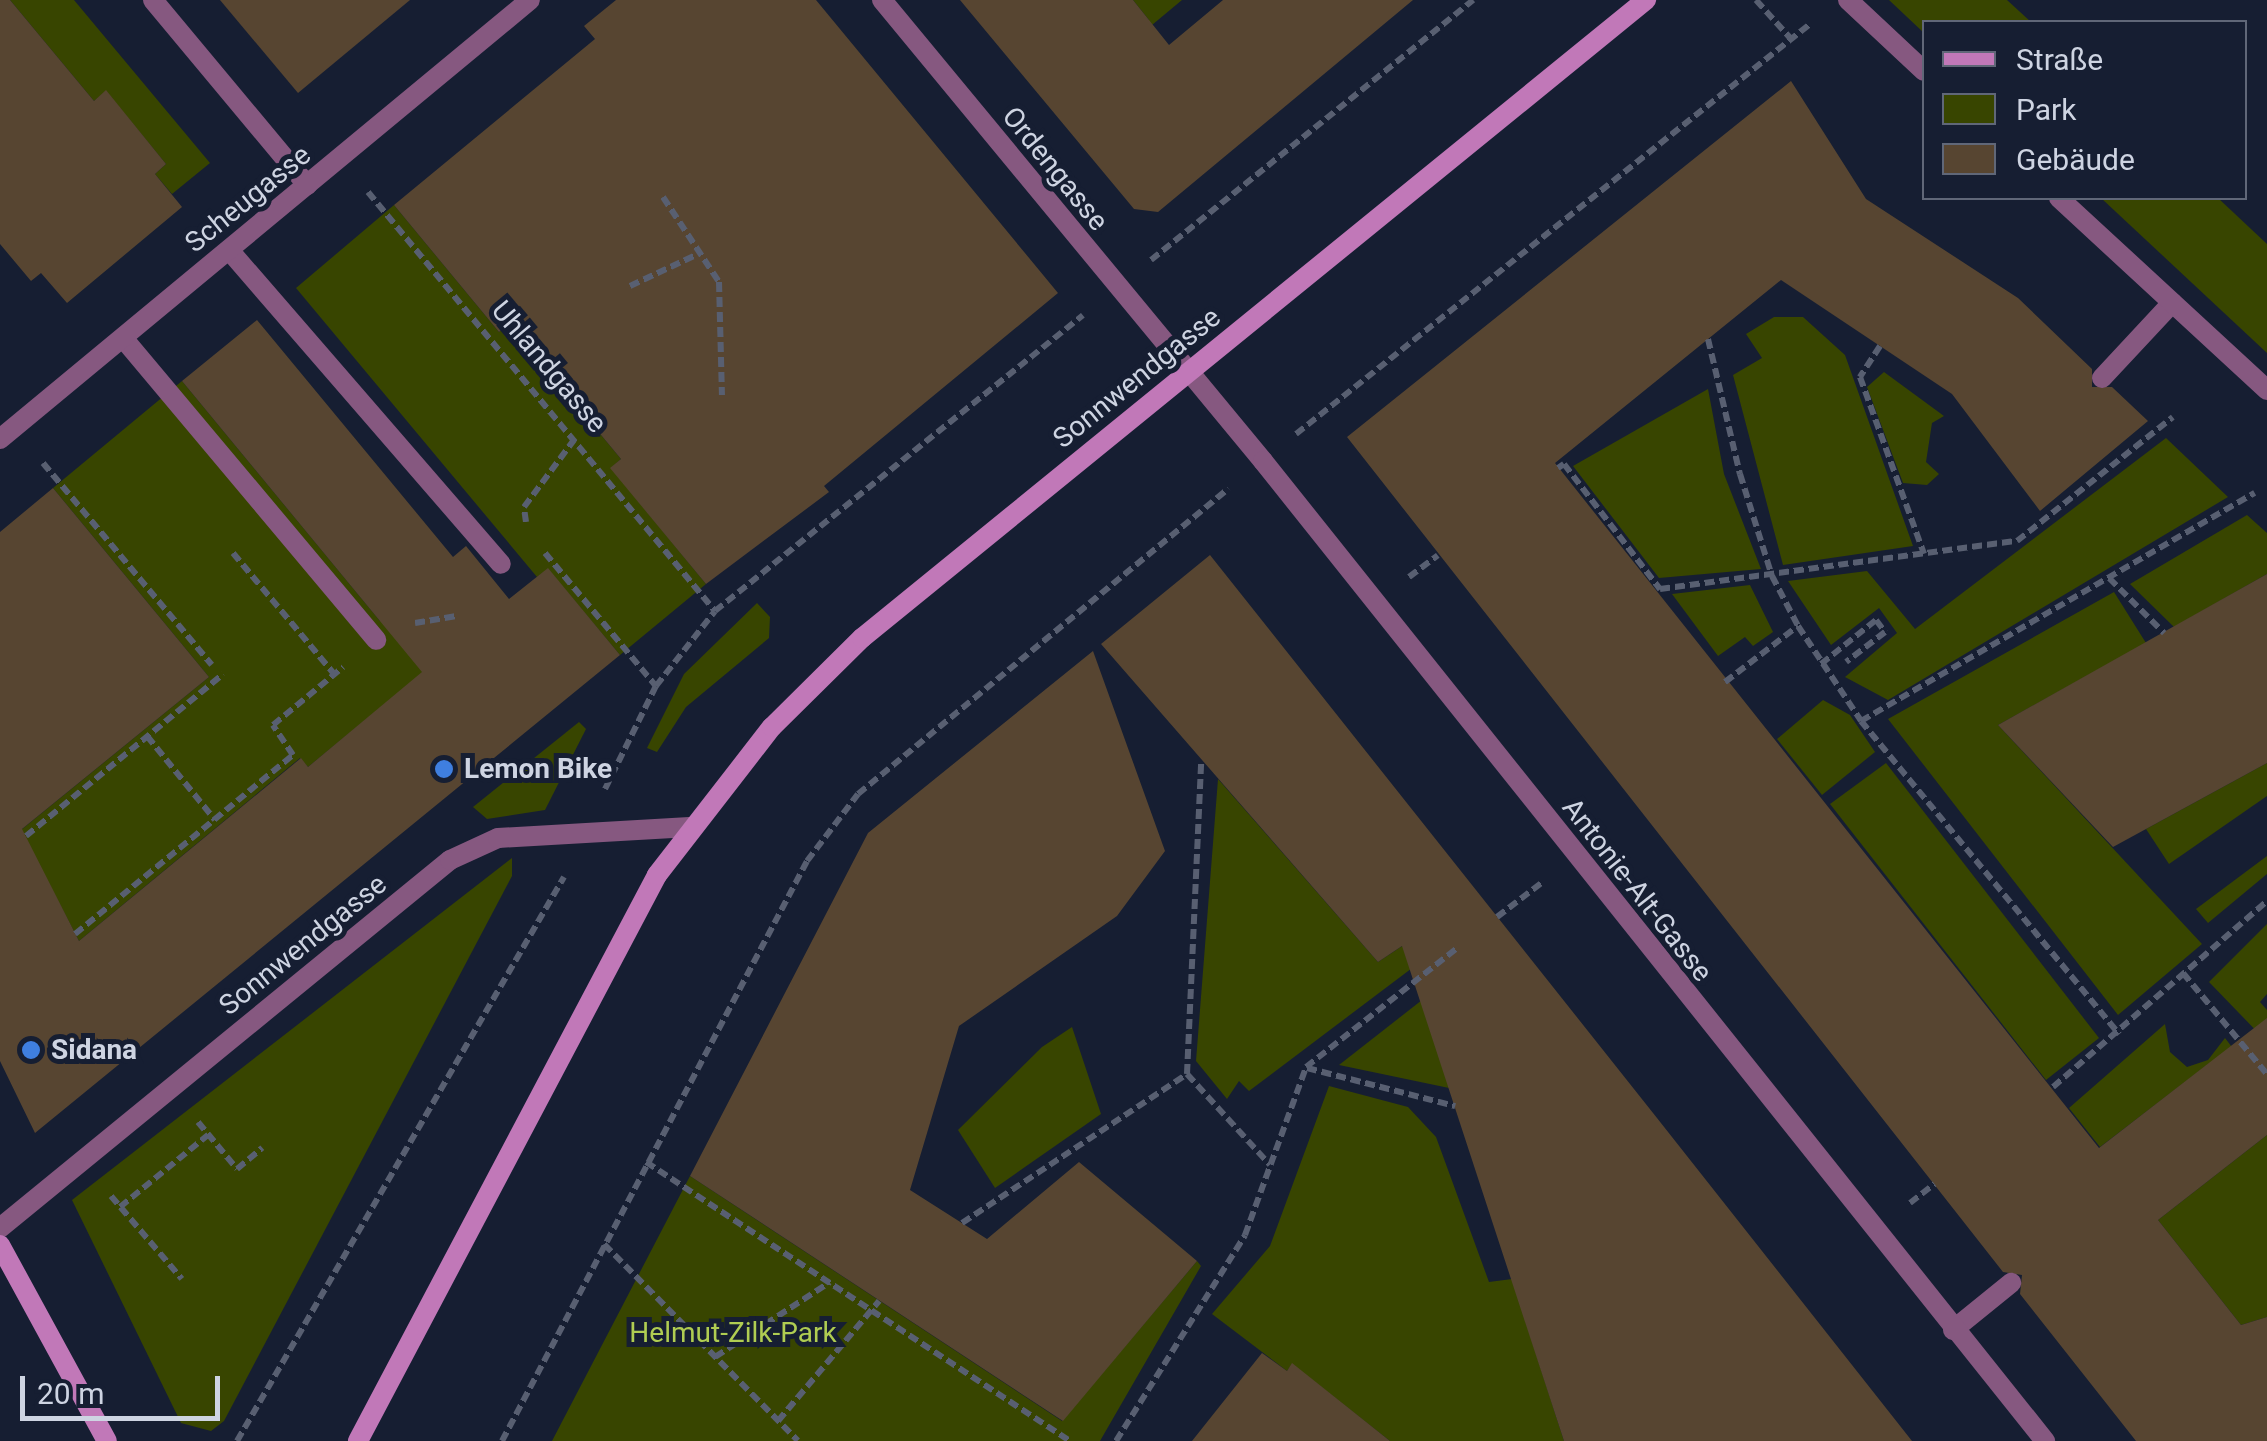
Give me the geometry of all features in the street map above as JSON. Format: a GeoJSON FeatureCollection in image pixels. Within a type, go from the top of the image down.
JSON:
{"type":"FeatureCollection","features":[{"type":"Feature","properties":{"kind":"main road","name":"Sonnwendgasse"},"geometry":{"type":"LineString","coordinates":[[358,1441],[630,925],[690,827],[772,727],[862,638],[1646,0]]}},
{"type":"Feature","properties":{"kind":"main road"},"geometry":{"type":"LineString","coordinates":[[0,1246],[107,1441]]}},
{"type":"Feature","properties":{"kind":"street"},"geometry":{"type":"LineString","coordinates":[[153,0],[307,185]]}},
{"type":"Feature","properties":{"kind":"street","name":"Scheugasse"},"geometry":{"type":"LineString","coordinates":[[7,434],[530,0]]}},
{"type":"Feature","properties":{"kind":"street","name":"Ordengasse"},"geometry":{"type":"LineString","coordinates":[[882,0],[1187,372]]}},
{"type":"Feature","properties":{"kind":"street"},"geometry":{"type":"LineString","coordinates":[[1848,0],[1922,70]]}},
{"type":"Feature","properties":{"kind":"street"},"geometry":{"type":"LineString","coordinates":[[2062,200],[2267,390]]}},
{"type":"Feature","properties":{"kind":"street"},"geometry":{"type":"LineString","coordinates":[[229,250],[501,564]]}},
{"type":"Feature","properties":{"kind":"street"},"geometry":{"type":"LineString","coordinates":[[2102,378],[2172,303]]}},
{"type":"Feature","properties":{"kind":"street"},"geometry":{"type":"LineString","coordinates":[[124,338],[376,640]]}},
{"type":"Feature","properties":{"kind":"street","name":"Antonie-Alt-Gasse"},"geometry":{"type":"LineString","coordinates":[[1187,372],[1263,461],[2045,1441]]}},
{"type":"Feature","properties":{"kind":"street","name":"Sonnwendgasse"},"geometry":{"type":"LineString","coordinates":[[0,1228],[450,860],[498,838],[690,827]]}},
{"type":"Feature","properties":{"kind":"street"},"geometry":{"type":"LineString","coordinates":[[1953,1330],[2011,1283]]}},
{"type":"Feature","properties":{"kind":"path"},"geometry":{"type":"LineString","coordinates":[[1116,288],[1473,0]]}},
{"type":"Feature","properties":{"kind":"path"},"geometry":{"type":"LineString","coordinates":[[1756,0],[1792,41]]}},
{"type":"Feature","properties":{"kind":"path"},"geometry":{"type":"LineString","coordinates":[[502,1441],[806,861],[858,794],[1263,461],[1824,12]]}},
{"type":"Feature","properties":{"kind":"path","name":"Uhlandgasse"},"geometry":{"type":"LineString","coordinates":[[340,158],[715,610]]}},
{"type":"Feature","properties":{"kind":"path"},"geometry":{"type":"LineString","coordinates":[[662,197],[720,282],[722,395]]}},
{"type":"Feature","properties":{"kind":"path"},"geometry":{"type":"LineString","coordinates":[[630,286],[700,253]]}},
{"type":"Feature","properties":{"kind":"path"},"geometry":{"type":"LineString","coordinates":[[1708,339],[1740,474],[1772,576],[1798,626],[1861,721],[2119,1034]]}},
{"type":"Feature","properties":{"kind":"path"},"geometry":{"type":"LineString","coordinates":[[1880,346],[1860,377],[1924,554]]}},
{"type":"Feature","properties":{"kind":"path"},"geometry":{"type":"LineString","coordinates":[[1558,468],[1564,464],[1660,589],[2017,541],[2173,416]]}},
{"type":"Feature","properties":{"kind":"path"},"geometry":{"type":"LineString","coordinates":[[7,434],[212,665]]}},
{"type":"Feature","properties":{"kind":"path"},"geometry":{"type":"LineString","coordinates":[[501,564],[528,541],[524,508],[574,440]]}},
{"type":"Feature","properties":{"kind":"path"},"geometry":{"type":"LineString","coordinates":[[1861,721],[2255,494]]}},
{"type":"Feature","properties":{"kind":"path"},"geometry":{"type":"LineString","coordinates":[[233,553],[334,674]]}},
{"type":"Feature","properties":{"kind":"path"},"geometry":{"type":"LineString","coordinates":[[2110,578],[2164,633]]}},
{"type":"Feature","properties":{"kind":"path"},"geometry":{"type":"LineString","coordinates":[[1822,664],[1876,620],[1885,632],[1846,662]]}},
{"type":"Feature","properties":{"kind":"path"},"geometry":{"type":"LineString","coordinates":[[1725,682],[1798,626]]}},
{"type":"Feature","properties":{"kind":"path"},"geometry":{"type":"LineString","coordinates":[[26,836],[223,674]]}},
{"type":"Feature","properties":{"kind":"path"},"geometry":{"type":"LineString","coordinates":[[75,934],[293,755],[273,725]]}},
{"type":"Feature","properties":{"kind":"path"},"geometry":{"type":"LineString","coordinates":[[147,736],[214,820]]}},
{"type":"Feature","properties":{"kind":"path"},"geometry":{"type":"LineString","coordinates":[[1201,760],[1187,1074],[1270,1165]]}},
{"type":"Feature","properties":{"kind":"path"},"geometry":{"type":"LineString","coordinates":[[1497,917],[1575,856]]}},
{"type":"Feature","properties":{"kind":"path"},"geometry":{"type":"LineString","coordinates":[[2053,1087],[2119,1034],[2182,973],[2267,901]]}},
{"type":"Feature","properties":{"kind":"path"},"geometry":{"type":"LineString","coordinates":[[1116,1441],[1244,1234],[1306,1067],[1457,948]]}},
{"type":"Feature","properties":{"kind":"path"},"geometry":{"type":"LineString","coordinates":[[2182,973],[2267,1074]]}},
{"type":"Feature","properties":{"kind":"path"},"geometry":{"type":"LineString","coordinates":[[1306,1067],[1455,1106]]}},
{"type":"Feature","properties":{"kind":"path"},"geometry":{"type":"LineString","coordinates":[[962,1224],[1187,1074]]}},
{"type":"Feature","properties":{"kind":"path"},"geometry":{"type":"LineString","coordinates":[[170,1090],[237,1169],[262,1148]]}},
{"type":"Feature","properties":{"kind":"path"},"geometry":{"type":"LineString","coordinates":[[120,1207],[208,1135]]}},
{"type":"Feature","properties":{"kind":"path"},"geometry":{"type":"LineString","coordinates":[[83,1162],[182,1278]]}},
{"type":"Feature","properties":{"kind":"path"},"geometry":{"type":"LineString","coordinates":[[646,1162],[1070,1441]]}},
{"type":"Feature","properties":{"kind":"path"},"geometry":{"type":"LineString","coordinates":[[604,1244],[798,1441]]}},
{"type":"Feature","properties":{"kind":"path"},"geometry":{"type":"LineString","coordinates":[[715,1357],[830,1282]]}},
{"type":"Feature","properties":{"kind":"path"},"geometry":{"type":"LineString","coordinates":[[778,1421],[879,1301]]}},
{"type":"Feature","properties":{"kind":"green space"},"geometry":{"type":"Polygon","coordinates":[[[10,0],[74,0],[210,163],[172,194],[155,174],[166,164],[106,91],[94,101],[10,0]]]}},
{"type":"Feature","properties":{"kind":"green space"},"geometry":{"type":"Polygon","coordinates":[[[1133,0],[1182,0],[1146,30],[1149,20],[1133,0]]]}},
{"type":"Feature","properties":{"kind":"green space"},"geometry":{"type":"Polygon","coordinates":[[[1889,0],[2007,0],[2029,20],[1922,20],[1922,31],[1889,0]]]}},
{"type":"Feature","properties":{"kind":"green space"},"geometry":{"type":"Polygon","coordinates":[[[2103,200],[2220,200],[2267,244],[2267,353],[2103,200]]]}},
{"type":"Feature","properties":{"kind":"green space"},"geometry":{"type":"Polygon","coordinates":[[[394,205],[499,332],[509,324],[621,459],[611,468],[706,584],[620,655],[548,569],[537,577],[296,288],[394,205]]]}},
{"type":"Feature","properties":{"kind":"green space"},"geometry":{"type":"Polygon","coordinates":[[[1774,317],[1803,317],[1845,355],[1913,546],[1783,565],[1733,375],[1762,358],[1746,334],[1774,317]]]}},
{"type":"Feature","properties":{"kind":"green space"},"geometry":{"type":"Polygon","coordinates":[[[1884,372],[1944,416],[1932,423],[1926,462],[1939,474],[1927,485],[1903,483],[1867,387],[1884,372]]]}},
{"type":"Feature","properties":{"kind":"green space"},"geometry":{"type":"Polygon","coordinates":[[[182,381],[380,621],[471,633],[308,767],[300,758],[79,941],[21,830],[209,677],[53,488],[182,381]]]}},
{"type":"Feature","properties":{"kind":"green space"},"geometry":{"type":"Polygon","coordinates":[[[1708,389],[1724,474],[1761,569],[1659,578],[1573,466],[1708,389]]]}},
{"type":"Feature","properties":{"kind":"green space"},"geometry":{"type":"Polygon","coordinates":[[[2166,438],[2228,497],[1888,700],[1845,677],[1897,633],[1879,608],[1831,645],[1788,581],[1867,571],[1915,629],[2166,438]]]}},
{"type":"Feature","properties":{"kind":"green space"},"geometry":{"type":"Polygon","coordinates":[[[2247,515],[2267,533],[2267,574],[2174,627],[2130,584],[2247,515]]]}},
{"type":"Feature","properties":{"kind":"green space"},"geometry":{"type":"Polygon","coordinates":[[[1750,585],[1773,632],[1753,646],[1745,637],[1718,656],[1672,594],[1750,585]]]}},
{"type":"Feature","properties":{"kind":"green space"},"geometry":{"type":"Polygon","coordinates":[[[2114,592],[2146,643],[1998,725],[2202,944],[2118,1015],[1888,719],[2114,592]]]}},
{"type":"Feature","properties":{"kind":"green space"},"geometry":{"type":"Polygon","coordinates":[[[757,603],[770,617],[769,638],[686,707],[657,752],[647,748],[684,674],[757,603]]]}},
{"type":"Feature","properties":{"kind":"green space"},"geometry":{"type":"Polygon","coordinates":[[[1823,700],[1850,715],[1875,752],[1822,795],[1777,739],[1823,700]]]}},
{"type":"Feature","properties":{"kind":"green space"},"geometry":{"type":"Polygon","coordinates":[[[579,722],[586,729],[545,810],[487,819],[473,807],[579,722]]]}},
{"type":"Feature","properties":{"kind":"green space"},"geometry":{"type":"Polygon","coordinates":[[[1886,763],[2099,1038],[2046,1080],[1830,804],[1886,763]]]}},
{"type":"Feature","properties":{"kind":"green space"},"geometry":{"type":"Polygon","coordinates":[[[2267,763],[2267,796],[2169,864],[2146,829],[2267,763]]]}},
{"type":"Feature","properties":{"kind":"green space"},"geometry":{"type":"Polygon","coordinates":[[[1218,779],[1378,962],[1437,923],[1444,944],[1249,1091],[1239,1081],[1227,1099],[1196,1061],[1218,779]]]}},
{"type":"Feature","properties":{"kind":"green space"},"geometry":{"type":"Polygon","coordinates":[[[2267,856],[2267,874],[2208,923],[2196,909],[2267,856]]]}},
{"type":"Feature","properties":{"kind":"green space"},"geometry":{"type":"Polygon","coordinates":[[[512,858],[512,876],[224,1421],[211,1431],[181,1423],[72,1200],[512,858]]]}},
{"type":"Feature","properties":{"kind":"green space"},"geometry":{"type":"Polygon","coordinates":[[[2267,924],[2267,994],[2260,1002],[2267,1010],[2267,1042],[2209,982],[2267,924]]]}},
{"type":"Feature","properties":{"kind":"green space"},"geometry":{"type":"Polygon","coordinates":[[[1468,964],[1449,1088],[1339,1065],[1468,964]]]}},
{"type":"Feature","properties":{"kind":"green space"},"geometry":{"type":"Polygon","coordinates":[[[2165,1024],[2170,1052],[2187,1067],[2208,1060],[2225,1038],[2267,1093],[2267,1135],[2211,1062],[2100,1147],[2069,1108],[2165,1024]]]}},
{"type":"Feature","properties":{"kind":"green space"},"geometry":{"type":"Polygon","coordinates":[[[1072,1027],[1101,1114],[995,1188],[958,1130],[1042,1047],[1072,1027]]]}},
{"type":"Feature","properties":{"kind":"green space"},"geometry":{"type":"Polygon","coordinates":[[[1329,1086],[1408,1107],[1436,1137],[1489,1282],[1512,1279],[1564,1441],[1390,1441],[1292,1364],[1287,1371],[1212,1314],[1270,1246],[1329,1086]]]}},
{"type":"Feature","properties":{"kind":"green space"},"geometry":{"type":"Polygon","coordinates":[[[2267,1135],[2267,1317],[2241,1325],[2158,1220],[2267,1135]]]}},
{"type":"Feature","properties":{"kind":"green space","name":"Helmut-Zilk-Park"},"geometry":{"type":"Polygon","coordinates":[[[690,1176],[1062,1421],[1197,1261],[1201,1266],[1100,1441],[552,1441],[690,1176]]]}},
{"type":"Feature","properties":{"kind":"building"},"geometry":{"type":"Polygon","coordinates":[[[0,0],[10,0],[94,101],[106,90],[166,164],[155,174],[182,207],[67,303],[41,273],[31,281],[0,244],[0,0]]]}},
{"type":"Feature","properties":{"kind":"building"},"geometry":{"type":"Polygon","coordinates":[[[220,0],[410,0],[298,93],[220,0]]]}},
{"type":"Feature","properties":{"kind":"building"},"geometry":{"type":"Polygon","coordinates":[[[616,0],[816,0],[1058,293],[824,486],[829,492],[706,584],[610,468],[621,459],[509,324],[499,332],[394,205],[595,39],[584,26],[616,0]]]}},
{"type":"Feature","properties":{"kind":"building"},"geometry":{"type":"Polygon","coordinates":[[[960,0],[1133,0],[1169,45],[1223,0],[1413,0],[1158,212],[1134,209],[960,0]]]}},
{"type":"Feature","properties":{"kind":"building"},"geometry":{"type":"Polygon","coordinates":[[[1791,81],[1866,199],[2018,298],[2092,369],[2092,387],[2112,387],[2148,421],[2040,511],[1952,394],[1781,280],[1555,463],[2099,1148],[2267,1018],[2267,1135],[2158,1220],[2241,1325],[2267,1317],[2267,1441],[2136,1441],[2020,1294],[2022,1275],[2003,1272],[1347,437],[1791,81]]]}},
{"type":"Feature","properties":{"kind":"building"},"geometry":{"type":"Polygon","coordinates":[[[257,320],[453,557],[466,546],[509,599],[548,568],[620,655],[35,1133],[0,1061],[0,532],[53,488],[209,677],[22,829],[79,941],[301,758],[308,767],[422,672],[182,381],[257,320]]]}},
{"type":"Feature","properties":{"kind":"building"},"geometry":{"type":"Polygon","coordinates":[[[1210,555],[1912,1441],[1564,1441],[1402,946],[1378,962],[1101,644],[1210,555]]]}},
{"type":"Feature","properties":{"kind":"building"},"geometry":{"type":"Polygon","coordinates":[[[2267,574],[2267,763],[2113,847],[1998,725],[2267,574]]]}},
{"type":"Feature","properties":{"kind":"building"},"geometry":{"type":"Polygon","coordinates":[[[1093,651],[1165,851],[1117,916],[959,1026],[910,1190],[987,1239],[1079,1162],[1197,1261],[1063,1421],[690,1176],[868,833],[1093,651]]]}},
{"type":"Feature","properties":{"kind":"building"},"geometry":{"type":"Polygon","coordinates":[[[1262,1353],[1287,1371],[1292,1363],[1390,1441],[1192,1441],[1262,1353]]]}},
{"type":"Feature","properties":{"kind":"place","name":"Lemon Bike"},"geometry":{"type":"Point","coordinates":[444,769]}},
{"type":"Feature","properties":{"kind":"place","name":"Sidana"},"geometry":{"type":"Point","coordinates":[31,1050]}}]}
